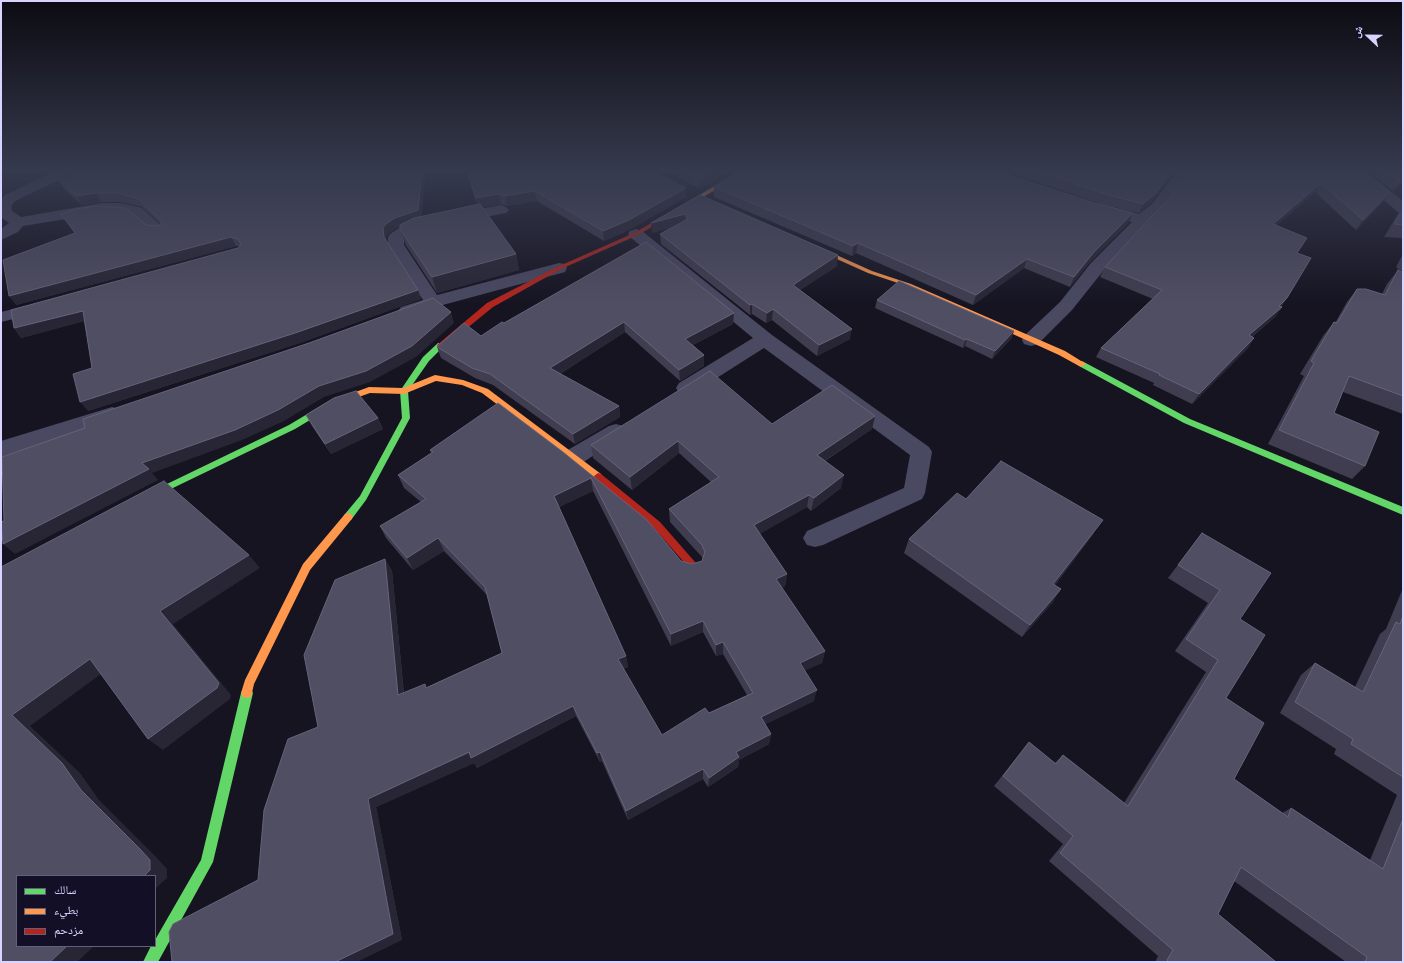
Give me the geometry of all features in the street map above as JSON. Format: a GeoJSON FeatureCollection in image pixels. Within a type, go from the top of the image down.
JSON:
{"type":"FeatureCollection","features":[{"type":"Feature","properties":{"kind":"street"},"geometry":{"type":"LineString","coordinates":[[9,216],[18,222]]}},
{"type":"Feature","properties":{"kind":"street"},"geometry":{"type":"LineString","coordinates":[[1,235],[12,229],[18,222],[54,216]]}},
{"type":"Feature","properties":{"kind":"street"},"geometry":{"type":"LineString","coordinates":[[142,216],[158,230]]}},
{"type":"Feature","properties":{"kind":"street"},"geometry":{"type":"LineString","coordinates":[[432,302],[396,244],[396,237],[405,231],[424,224],[468,216]]}},
{"type":"Feature","properties":{"kind":"street"},"geometry":{"type":"LineString","coordinates":[[150,962],[207,862],[249,684],[306,567],[363,498],[406,418],[404,391],[426,360],[451,336],[490,305],[559,268],[636,234],[667,216]]}},
{"type":"Feature","properties":{"kind":"street"},"geometry":{"type":"LineString","coordinates":[[1127,216],[1142,220]]}},
{"type":"Feature","properties":{"kind":"street"},"geometry":{"type":"LineString","coordinates":[[1030,340],[1066,306],[1097,266],[1147,216]]}},
{"type":"Feature","properties":{"kind":"street"},"geometry":{"type":"LineString","coordinates":[[636,234],[765,339],[921,452],[914,493],[814,538]]}},
{"type":"Feature","properties":{"kind":"street"},"geometry":{"type":"LineString","coordinates":[[806,244],[870,272],[909,285],[1062,353],[1187,421],[1403,511]]}},
{"type":"Feature","properties":{"kind":"street"},"geometry":{"type":"LineString","coordinates":[[392,317],[432,302],[559,268]]}},
{"type":"Feature","properties":{"kind":"street"},"geometry":{"type":"LineString","coordinates":[[1,317],[58,303]]}},
{"type":"Feature","properties":{"kind":"street"},"geometry":{"type":"LineString","coordinates":[[672,396],[765,339]]}},
{"type":"Feature","properties":{"kind":"street"},"geometry":{"type":"LineString","coordinates":[[133,505],[167,487],[292,428],[332,403],[369,390],[404,391],[435,378],[463,383],[485,391],[574,457],[657,525],[692,565]]}},
{"type":"Feature","properties":{"kind":"street"},"geometry":{"type":"LineString","coordinates":[[1,449],[126,409]]}},
{"type":"Feature","properties":{"kind":"street"},"geometry":{"type":"LineString","coordinates":[[574,457],[633,421]]}},
{"type":"Feature","properties":{"kind":"building"},"geometry":{"type":"Polygon","coordinates":[[[62,216],[135,216],[146,225],[159,226],[162,222],[156,216],[401,216],[386,224],[383,228],[384,237],[418,290],[295,333],[80,402],[73,374],[92,368],[83,311],[14,328],[11,310],[238,248],[241,244],[238,239],[231,237],[9,296],[3,260],[75,233],[62,216]]]}},
{"type":"Feature","properties":{"kind":"building"},"geometry":{"type":"Polygon","coordinates":[[[424,216],[489,216],[516,254],[432,277],[400,229],[400,225],[414,218],[424,216]]]}},
{"type":"Feature","properties":{"kind":"building"},"geometry":{"type":"Polygon","coordinates":[[[577,216],[636,216],[629,220],[603,231],[577,216]]]}},
{"type":"Feature","properties":{"kind":"building"},"geometry":{"type":"Polygon","coordinates":[[[663,216],[678,216],[651,223],[663,216]]]}},
{"type":"Feature","properties":{"kind":"building"},"geometry":{"type":"Polygon","coordinates":[[[686,216],[748,216],[838,255],[793,285],[852,329],[819,345],[773,309],[767,313],[752,304],[750,305],[660,234],[688,219],[686,216]]]}},
{"type":"Feature","properties":{"kind":"building"},"geometry":{"type":"Polygon","coordinates":[[[782,216],[1130,216],[1094,252],[1074,277],[1027,259],[976,295],[858,243],[853,246],[782,216]]]}},
{"type":"Feature","properties":{"kind":"building"},"geometry":{"type":"Polygon","coordinates":[[[1152,216],[1282,216],[1273,224],[1307,238],[1297,253],[1311,258],[1287,298],[1279,306],[1282,307],[1249,335],[1254,338],[1199,394],[1159,375],[1160,374],[1101,348],[1162,290],[1105,267],[1152,216]]]}},
{"type":"Feature","properties":{"kind":"building"},"geometry":{"type":"Polygon","coordinates":[[[1358,216],[1367,216],[1363,220],[1358,216]]]}},
{"type":"Feature","properties":{"kind":"building"},"geometry":{"type":"Polygon","coordinates":[[[1399,216],[1403,216],[1403,225],[1394,224],[1399,216]]]}},
{"type":"Feature","properties":{"kind":"building"},"geometry":{"type":"Polygon","coordinates":[[[646,242],[734,313],[685,339],[704,355],[679,370],[624,322],[550,368],[619,406],[573,434],[490,374],[472,368],[437,347],[464,323],[481,336],[502,322],[504,323],[646,242]]]}},
{"type":"Feature","properties":{"kind":"building"},"geometry":{"type":"Polygon","coordinates":[[[1398,270],[1403,273],[1403,396],[1349,376],[1334,413],[1379,432],[1365,466],[1279,430],[1314,363],[1311,361],[1334,322],[1337,323],[1357,289],[1366,289],[1385,295],[1398,270]]]}},
{"type":"Feature","properties":{"kind":"building"},"geometry":{"type":"Polygon","coordinates":[[[899,281],[1014,331],[995,351],[967,339],[965,340],[877,300],[899,281]]]}},
{"type":"Feature","properties":{"kind":"building"},"geometry":{"type":"Polygon","coordinates":[[[433,298],[451,312],[412,346],[366,371],[319,386],[278,410],[235,430],[142,463],[149,469],[3,544],[1,522],[4,521],[2,457],[85,428],[83,419],[309,343],[433,298]]]}},
{"type":"Feature","properties":{"kind":"building"},"geometry":{"type":"Polygon","coordinates":[[[710,371],[772,424],[832,385],[875,416],[817,455],[844,475],[814,498],[809,495],[754,525],[787,574],[776,579],[825,651],[800,663],[817,690],[761,717],[771,734],[736,752],[739,757],[709,778],[703,769],[626,811],[600,752],[597,753],[573,706],[471,758],[469,752],[368,799],[393,934],[335,962],[172,962],[169,932],[173,924],[258,880],[264,810],[288,739],[318,727],[304,655],[335,580],[385,559],[398,695],[425,684],[426,688],[502,653],[485,587],[438,538],[407,558],[380,526],[426,499],[398,475],[433,452],[430,450],[498,403],[563,452],[647,520],[681,561],[692,564],[702,561],[705,552],[702,545],[669,509],[719,477],[678,441],[630,477],[591,445],[710,371]],[[591,478],[554,496],[626,656],[618,659],[662,735],[705,708],[709,713],[753,693],[723,642],[716,645],[703,621],[671,634],[591,478]]]}},
{"type":"Feature","properties":{"kind":"building"},"geometry":{"type":"Polygon","coordinates":[[[356,391],[378,418],[325,444],[306,415],[334,398],[356,391]]]}},
{"type":"Feature","properties":{"kind":"building"},"geometry":{"type":"Polygon","coordinates":[[[1001,461],[1103,520],[1053,584],[1061,589],[1030,625],[909,539],[957,493],[966,499],[1001,461]]]}},
{"type":"Feature","properties":{"kind":"building"},"geometry":{"type":"Polygon","coordinates":[[[164,481],[249,555],[160,611],[219,683],[217,688],[148,739],[90,659],[12,715],[62,763],[81,790],[150,860],[150,870],[145,875],[16,875],[16,947],[66,947],[50,962],[1,962],[1,567],[164,481]]]}},
{"type":"Feature","properties":{"kind":"building"},"geometry":{"type":"Polygon","coordinates":[[[1202,533],[1271,573],[1240,619],[1265,635],[1226,698],[1264,723],[1234,779],[1288,817],[1291,808],[1383,869],[1403,819],[1403,962],[1365,962],[1367,957],[1241,867],[1218,914],[1276,962],[1169,962],[1167,960],[1173,950],[1060,853],[1073,836],[1003,776],[1029,742],[1056,764],[1063,755],[1128,806],[1218,660],[1186,639],[1220,590],[1178,565],[1202,533]]]}},
{"type":"Feature","properties":{"kind":"building"},"geometry":{"type":"Polygon","coordinates":[[[1403,616],[1403,777],[1351,744],[1353,739],[1295,702],[1315,663],[1363,692],[1396,622],[1400,624],[1403,616]]]}},
{"type":"Feature","properties":{"kind":"traffic: fast"},"geometry":{"type":"LineString","coordinates":[[348,517],[363,498],[406,418],[404,391],[426,359],[441,345]]}},
{"type":"Feature","properties":{"kind":"traffic: fast"},"geometry":{"type":"LineString","coordinates":[[1082,364],[1187,421],[1403,511]]}},
{"type":"Feature","properties":{"kind":"traffic: fast"},"geometry":{"type":"LineString","coordinates":[[143,499],[292,427],[332,403],[353,396]]}},
{"type":"Feature","properties":{"kind":"traffic: fast"},"geometry":{"type":"LineString","coordinates":[[150,962],[207,862],[247,693]]}},
{"type":"Feature","properties":{"kind":"traffic: slow"},"geometry":{"type":"LineString","coordinates":[[812,246],[870,272],[909,285],[1062,353],[1082,364]]}},
{"type":"Feature","properties":{"kind":"traffic: slow"},"geometry":{"type":"LineString","coordinates":[[353,396],[369,390],[404,391],[435,378],[463,383],[485,391],[598,476]]}},
{"type":"Feature","properties":{"kind":"traffic: slow"},"geometry":{"type":"LineString","coordinates":[[247,693],[249,684],[306,567],[348,517]]}},
{"type":"Feature","properties":{"kind":"traffic: jam"},"geometry":{"type":"LineString","coordinates":[[441,345],[490,305],[559,268],[636,234],[667,216]]}},
{"type":"Feature","properties":{"kind":"traffic: jam"},"geometry":{"type":"LineString","coordinates":[[598,476],[657,525],[692,565]]}}]}
